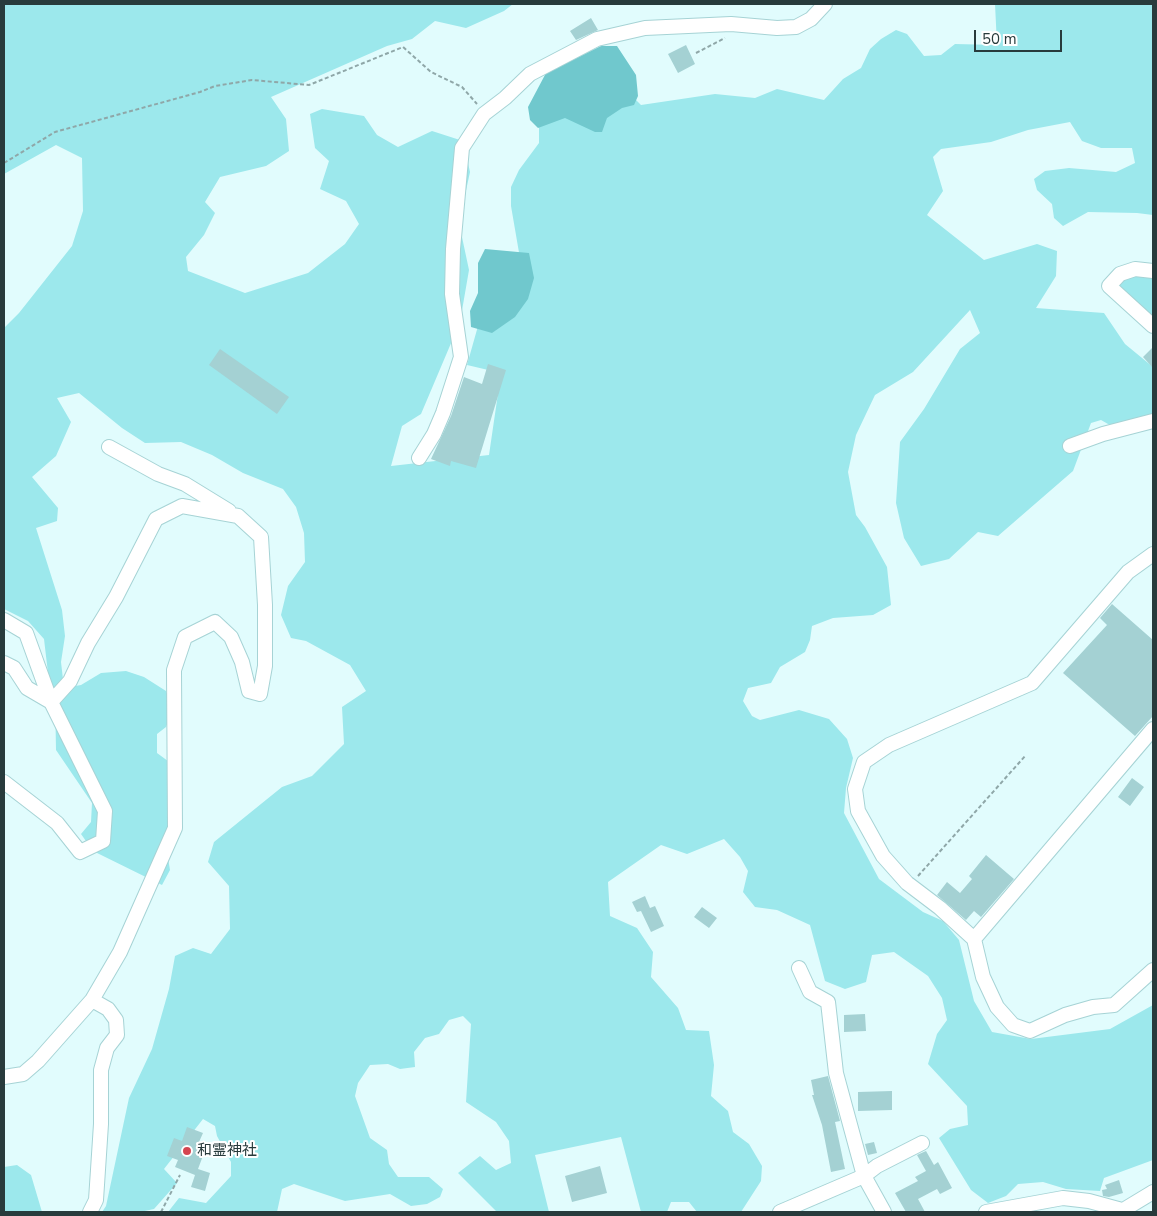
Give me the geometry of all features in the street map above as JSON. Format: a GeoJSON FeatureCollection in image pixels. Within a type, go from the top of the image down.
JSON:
{"type":"FeatureCollection","features":[{"type":"Feature","properties":{"kind":"street"},"geometry":{"type":"LineString","coordinates":[[419,458],[434,434],[443,413],[461,357],[452,294],[453,249],[462,148],[484,114],[505,98],[530,74],[597,39],[645,28],[731,24],[776,28],[796,27],[811,19],[825,4]]}},
{"type":"Feature","properties":{"kind":"street"},"geometry":{"type":"LineString","coordinates":[[1153,271],[1135,269],[1120,274],[1109,286],[1153,326]]}},
{"type":"Feature","properties":{"kind":"street"},"geometry":{"type":"LineString","coordinates":[[1070,446],[1103,434],[1153,421]]}},
{"type":"Feature","properties":{"kind":"street"},"geometry":{"type":"LineString","coordinates":[[4,1077],[23,1074],[38,1061],[92,1000],[120,952],[175,828],[174,670],[185,637],[215,622],[231,637],[242,662],[249,691],[260,694],[265,666],[265,613],[261,537],[238,516],[185,484],[158,474],[110,447]]}},
{"type":"Feature","properties":{"kind":"street"},"geometry":{"type":"LineString","coordinates":[[51,702],[70,680],[88,643],[116,597],[156,519],[182,506],[238,516]]}},
{"type":"Feature","properties":{"kind":"street"},"geometry":{"type":"LineString","coordinates":[[1153,554],[1128,572],[1032,683],[889,745],[864,762],[855,789],[858,810],[883,856],[910,885],[974,939],[982,977],[997,1007],[1013,1026],[1030,1031],[1065,1015],[1093,1007],[1114,1005],[1153,970]]}},
{"type":"Feature","properties":{"kind":"street"},"geometry":{"type":"LineString","coordinates":[[4,620],[26,634],[51,702],[105,811],[103,841],[80,852],[57,823],[4,782]]}},
{"type":"Feature","properties":{"kind":"street"},"geometry":{"type":"LineString","coordinates":[[4,663],[14,668],[27,688],[51,702]]}},
{"type":"Feature","properties":{"kind":"street"},"geometry":{"type":"LineString","coordinates":[[974,939],[1153,729]]}},
{"type":"Feature","properties":{"kind":"street"},"geometry":{"type":"LineString","coordinates":[[799,968],[810,992],[828,1002],[836,1073],[864,1176],[884,1212]]}},
{"type":"Feature","properties":{"kind":"street"},"geometry":{"type":"LineString","coordinates":[[90,1212],[96,1200],[101,1124],[101,1070],[107,1048],[117,1034],[116,1020],[108,1009],[92,1000]]}},
{"type":"Feature","properties":{"kind":"street"},"geometry":{"type":"LineString","coordinates":[[780,1212],[864,1176],[877,1166],[922,1144]]}},
{"type":"Feature","properties":{"kind":"street"},"geometry":{"type":"LineString","coordinates":[[986,1212],[1063,1198],[1089,1201],[1121,1211],[1153,1192]]}},
{"type":"Feature","properties":{"kind":"path"},"geometry":{"type":"LineString","coordinates":[[696,53],[713,42],[730,36]]}},
{"type":"Feature","properties":{"kind":"path"},"geometry":{"type":"LineString","coordinates":[[4,163],[55,132],[200,92],[215,86],[252,80],[309,85],[403,47],[432,72],[462,87],[484,114]]}},
{"type":"Feature","properties":{"kind":"path"},"geometry":{"type":"LineString","coordinates":[[910,885],[1026,755]]}},
{"type":"Feature","properties":{"kind":"path"},"geometry":{"type":"LineString","coordinates":[[160,1212],[180,1175]]}},
{"type":"Feature","properties":{"kind":"shaded area"},"geometry":{"type":"Polygon","coordinates":[[[4,4],[513,4],[504,11],[466,28],[435,21],[412,39],[387,46],[271,97],[286,119],[289,151],[266,166],[220,177],[205,202],[215,213],[204,235],[186,257],[188,271],[245,293],[308,273],[345,244],[359,224],[346,201],[320,189],[329,161],[315,148],[310,114],[322,109],[364,116],[377,135],[398,147],[432,131],[463,141],[470,172],[459,223],[469,270],[460,322],[421,414],[402,426],[391,466],[489,455],[501,373],[467,365],[478,326],[522,270],[511,206],[511,187],[519,170],[539,143],[539,116],[633,97],[641,105],[715,94],[755,98],[777,89],[824,100],[843,79],[861,68],[870,49],[881,39],[896,30],[907,34],[924,56],[941,55],[955,44],[997,45],[995,4],[1153,4],[1153,215],[1088,212],[1063,226],[1054,218],[1052,204],[1037,190],[1034,179],[1045,171],[1069,168],[1116,172],[1135,163],[1132,148],[1101,148],[1082,141],[1070,122],[1028,130],[991,142],[941,149],[933,157],[943,191],[927,215],[984,260],[1037,244],[1057,251],[1056,276],[1036,308],[1104,313],[1125,344],[1153,367],[1153,415],[1115,428],[1101,420],[1091,423],[1073,471],[998,536],[978,532],[949,559],[921,566],[904,538],[896,503],[900,442],[924,409],[960,349],[980,333],[970,310],[913,372],[875,395],[856,435],[848,472],[856,515],[865,527],[887,567],[891,605],[873,615],[833,618],[812,626],[810,640],[805,652],[780,667],[771,683],[748,688],[743,701],[752,716],[760,720],[799,710],[829,719],[847,739],[853,758],[846,788],[844,813],[879,879],[923,912],[943,921],[959,940],[974,1001],[992,1032],[1031,1039],[1110,1029],[1153,1005],[1153,1160],[1104,1178],[1100,1191],[1066,1189],[1043,1182],[1018,1184],[1006,1196],[988,1203],[971,1190],[939,1138],[950,1129],[968,1125],[967,1106],[928,1064],[937,1034],[947,1020],[942,998],[928,976],[894,952],[872,955],[866,982],[845,989],[825,981],[810,925],[777,910],[755,907],[743,892],[748,871],[740,857],[724,839],[687,854],[661,845],[608,882],[610,916],[637,928],[653,952],[651,977],[678,1008],[686,1030],[709,1031],[714,1065],[711,1096],[728,1111],[733,1132],[749,1144],[762,1166],[761,1181],[741,1212],[697,1212],[689,1202],[671,1202],[667,1212],[641,1212],[621,1137],[535,1155],[549,1212],[497,1212],[458,1173],[480,1156],[496,1170],[511,1163],[509,1141],[496,1122],[466,1102],[471,1024],[463,1016],[449,1020],[439,1034],[425,1038],[414,1052],[415,1067],[400,1069],[388,1064],[370,1065],[358,1083],[355,1096],[370,1138],[387,1150],[389,1164],[398,1177],[429,1177],[443,1189],[440,1197],[427,1204],[411,1206],[390,1194],[345,1201],[294,1184],[282,1189],[277,1212],[168,1212],[179,1198],[206,1203],[231,1176],[231,1162],[217,1136],[215,1126],[203,1119],[164,1169],[177,1183],[154,1209],[140,1212],[102,1212],[106,1206],[129,1098],[152,1049],[169,989],[175,956],[193,948],[211,954],[230,929],[229,886],[208,862],[214,842],[282,787],[312,776],[344,744],[342,707],[366,691],[350,665],[306,641],[291,638],[281,615],[288,586],[305,562],[304,533],[296,507],[283,489],[243,473],[212,455],[181,442],[145,443],[122,428],[79,393],[57,398],[71,422],[56,456],[32,477],[58,508],[57,521],[36,528],[62,610],[65,636],[61,662],[64,688],[81,685],[101,673],[126,671],[144,677],[166,691],[172,710],[166,727],[157,734],[157,753],[172,764],[174,797],[166,846],[170,870],[162,885],[93,851],[81,834],[91,822],[92,803],[56,750],[55,694],[48,673],[44,639],[28,621],[4,609],[4,328],[19,313],[72,246],[83,211],[82,158],[56,145],[4,174],[4,4]]]}},
{"type":"Feature","properties":{"kind":"shaded area"},"geometry":{"type":"Polygon","coordinates":[[[601,46],[617,46],[636,75],[638,96],[634,105],[622,108],[607,118],[602,132],[595,132],[565,118],[538,128],[530,120],[528,107],[546,73],[601,46]]]}},
{"type":"Feature","properties":{"kind":"shaded area"},"geometry":{"type":"Polygon","coordinates":[[[485,249],[529,253],[534,278],[528,299],[515,317],[492,333],[471,327],[470,311],[478,293],[478,263],[485,249]]]}},
{"type":"Feature","properties":{"kind":"shaded area"},"geometry":{"type":"Polygon","coordinates":[[[1136,272],[1153,277],[1153,325],[1112,287],[1121,276],[1136,272]]]}},
{"type":"Feature","properties":{"kind":"shaded area"},"geometry":{"type":"Polygon","coordinates":[[[17,1165],[31,1175],[42,1212],[4,1212],[4,1167],[17,1165]]]}},
{"type":"Feature","properties":{"kind":"building"},"geometry":{"type":"Polygon","coordinates":[[[591,18],[598,30],[576,40],[570,31],[591,18]]]}},
{"type":"Feature","properties":{"kind":"building"},"geometry":{"type":"Polygon","coordinates":[[[686,45],[695,64],[678,73],[668,54],[686,45]]]}},
{"type":"Feature","properties":{"kind":"building"},"geometry":{"type":"Polygon","coordinates":[[[1153,347],[1153,368],[1143,357],[1153,347]]]}},
{"type":"Feature","properties":{"kind":"building"},"geometry":{"type":"Polygon","coordinates":[[[220,349],[289,397],[277,414],[209,365],[220,349]]]}},
{"type":"Feature","properties":{"kind":"building"},"geometry":{"type":"Polygon","coordinates":[[[488,364],[506,370],[476,468],[451,461],[450,466],[431,459],[451,416],[464,377],[482,384],[488,364]]]}},
{"type":"Feature","properties":{"kind":"building"},"geometry":{"type":"Polygon","coordinates":[[[1112,604],[1153,640],[1153,716],[1135,736],[1063,673],[1107,625],[1100,618],[1112,604]]]}},
{"type":"Feature","properties":{"kind":"building"},"geometry":{"type":"Polygon","coordinates":[[[1132,778],[1144,787],[1130,806],[1118,797],[1132,778]]]}},
{"type":"Feature","properties":{"kind":"building"},"geometry":{"type":"Polygon","coordinates":[[[986,855],[1014,879],[981,917],[974,911],[966,920],[937,895],[947,882],[960,893],[972,879],[969,876],[986,855]]]}},
{"type":"Feature","properties":{"kind":"building"},"geometry":{"type":"Polygon","coordinates":[[[645,896],[650,908],[655,906],[664,926],[651,932],[641,911],[637,912],[632,902],[645,896]]]}},
{"type":"Feature","properties":{"kind":"building"},"geometry":{"type":"Polygon","coordinates":[[[702,907],[717,918],[709,928],[694,917],[702,907]]]}},
{"type":"Feature","properties":{"kind":"building"},"geometry":{"type":"Polygon","coordinates":[[[865,1014],[866,1031],[844,1032],[844,1015],[865,1014]]]}},
{"type":"Feature","properties":{"kind":"building"},"geometry":{"type":"Polygon","coordinates":[[[828,1076],[840,1121],[835,1122],[845,1169],[831,1172],[822,1125],[812,1095],[814,1095],[811,1080],[828,1076]]]}},
{"type":"Feature","properties":{"kind":"building"},"geometry":{"type":"Polygon","coordinates":[[[892,1091],[892,1110],[858,1111],[858,1092],[892,1091]]]}},
{"type":"Feature","properties":{"kind":"building","name":"和霊神社"},"geometry":{"type":"Polygon","coordinates":[[[187,1127],[203,1133],[199,1142],[207,1145],[198,1169],[210,1173],[205,1191],[191,1187],[195,1175],[175,1167],[178,1160],[167,1156],[174,1138],[182,1141],[187,1127]]]}},
{"type":"Feature","properties":{"kind":"building"},"geometry":{"type":"Polygon","coordinates":[[[874,1142],[877,1153],[868,1155],[865,1144],[874,1142]]]}},
{"type":"Feature","properties":{"kind":"building"},"geometry":{"type":"Polygon","coordinates":[[[926,1151],[934,1165],[938,1162],[952,1188],[940,1194],[937,1189],[918,1199],[925,1212],[906,1212],[895,1193],[918,1181],[915,1177],[926,1171],[917,1155],[926,1151]]]}},
{"type":"Feature","properties":{"kind":"building"},"geometry":{"type":"Polygon","coordinates":[[[600,1166],[607,1193],[572,1202],[565,1176],[600,1166]]]}},
{"type":"Feature","properties":{"kind":"building"},"geometry":{"type":"Polygon","coordinates":[[[1119,1180],[1123,1193],[1109,1197],[1103,1196],[1102,1190],[1107,1189],[1105,1185],[1119,1180]]]}},
{"type":"Feature","properties":{"kind":"place","name":"和霊神社"},"geometry":{"type":"Point","coordinates":[187,1151]}}]}
